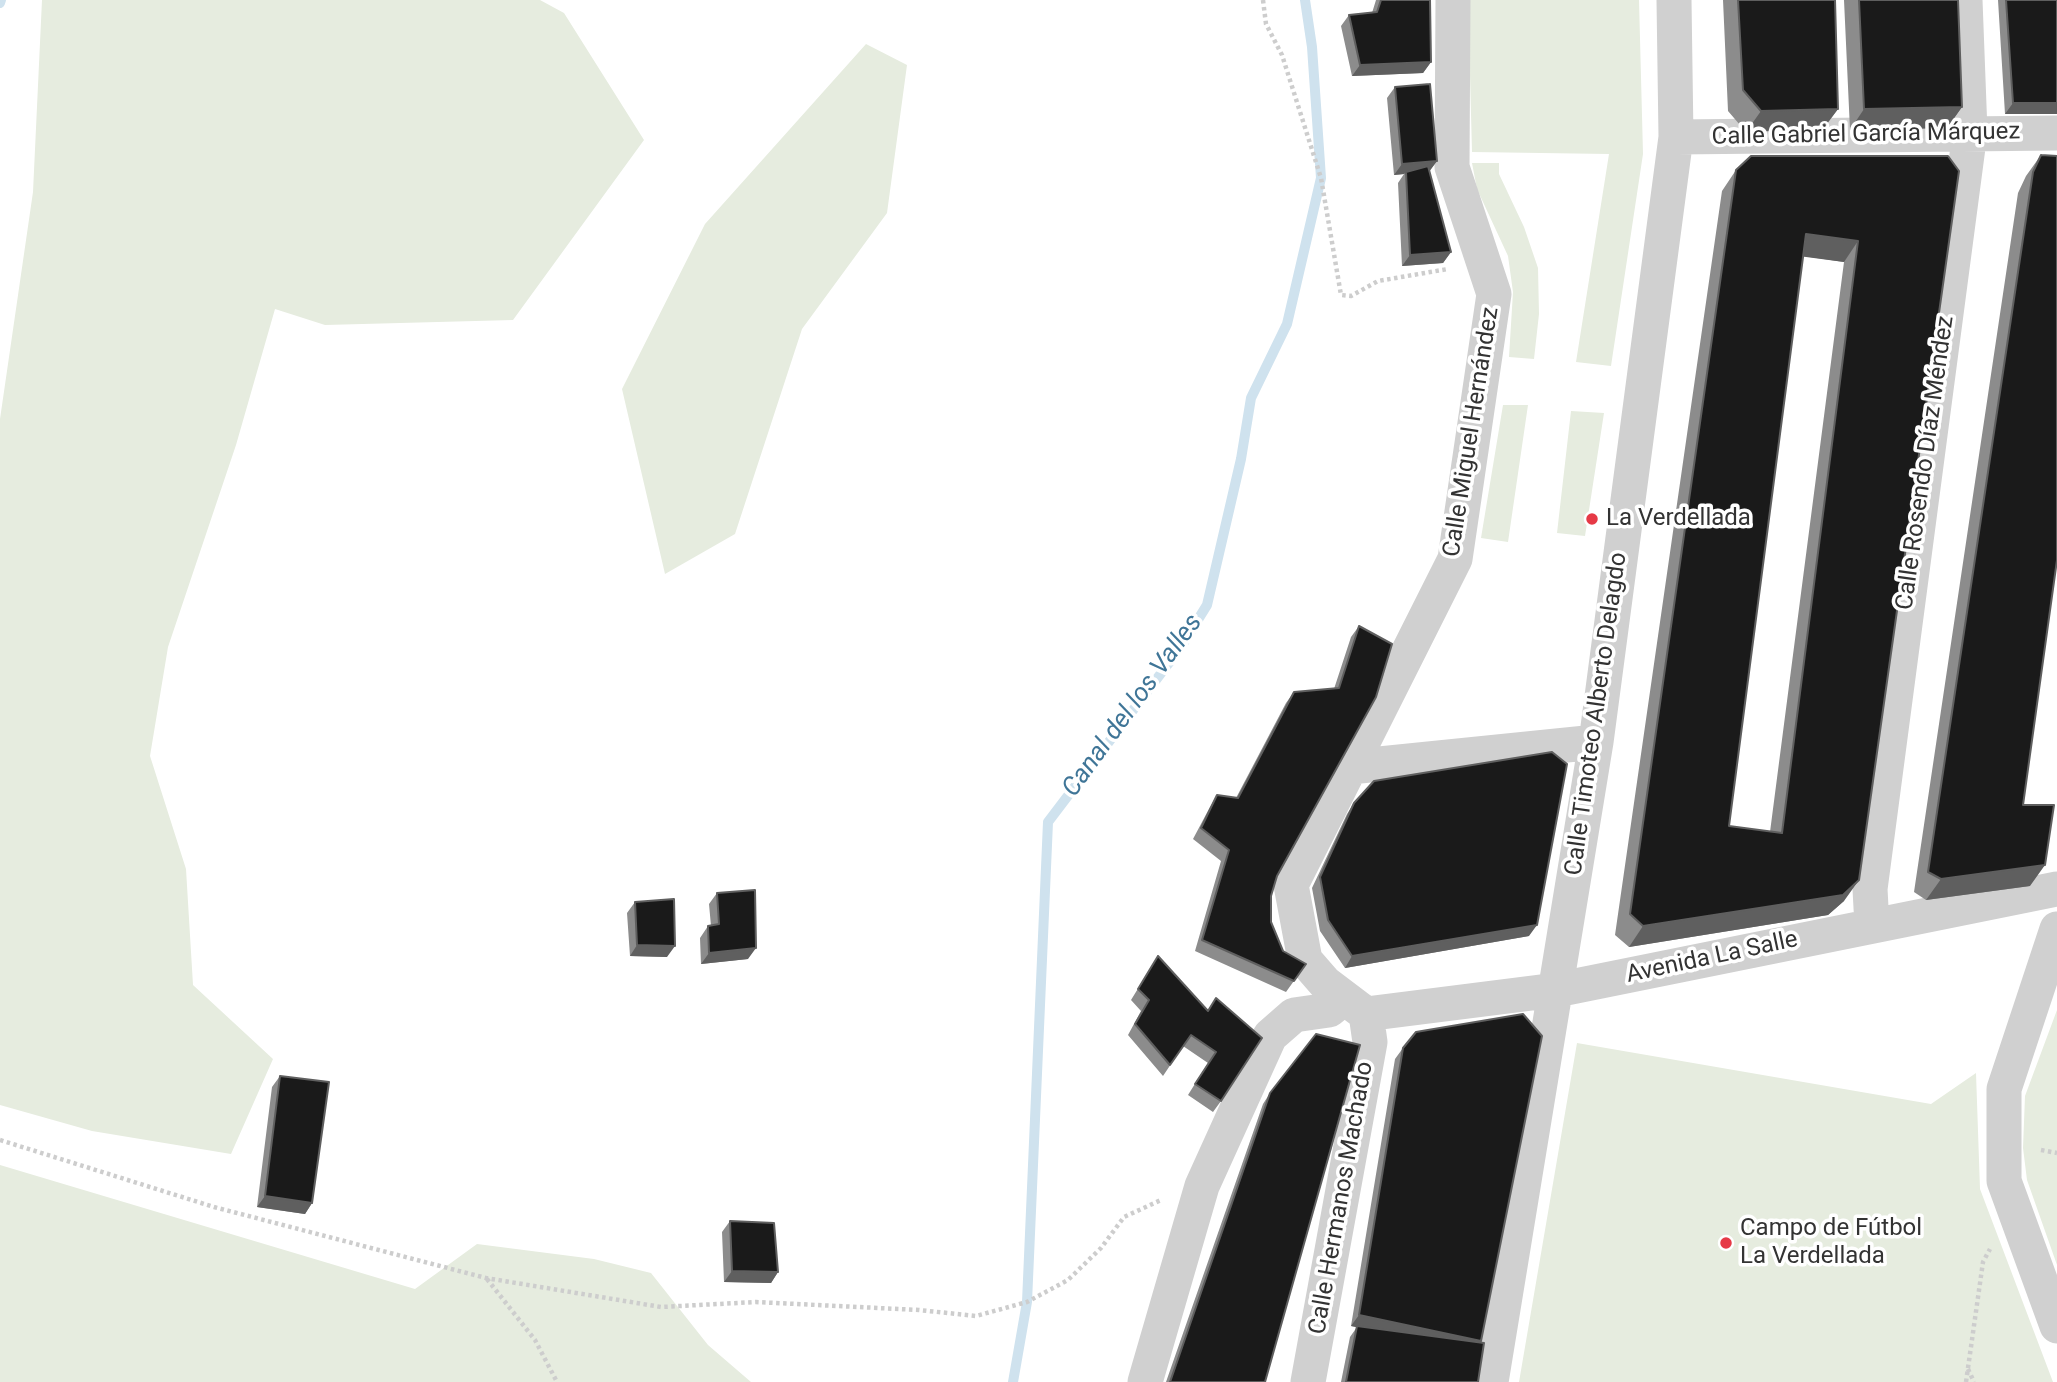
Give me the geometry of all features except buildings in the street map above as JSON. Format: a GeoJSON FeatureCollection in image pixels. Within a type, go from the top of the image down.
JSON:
{"type":"FeatureCollection","features":[{"type":"Feature","properties":{"kind":"street","name":"Calle Miguel Hernández"},"geometry":{"type":"LineString","coordinates":[[1355,1006],[1325,983],[1305,960],[1291,885],[1455,559],[1494,294],[1452,167],[1453,0]]}},
{"type":"Feature","properties":{"kind":"street","name":"Calle Timoteo Alberto Delagdo"},"geometry":{"type":"LineString","coordinates":[[1491,1382],[1596,742],[1675,137],[1674,0]]}},
{"type":"Feature","properties":{"kind":"street","name":"Calle Rosendo Díaz Méndez"},"geometry":{"type":"LineString","coordinates":[[1872,926],[1870,888],[1970,132],[1965,0]]}},
{"type":"Feature","properties":{"kind":"street","name":"Calle Gabriel García Márquez"},"geometry":{"type":"LineString","coordinates":[[1675,137],[2057,133]]}},
{"type":"Feature","properties":{"kind":"street"},"geometry":{"type":"LineString","coordinates":[[1350,767],[1596,742]]}},
{"type":"Feature","properties":{"kind":"street","name":"Avenida La Salle"},"geometry":{"type":"LineString","coordinates":[[1145,1382],[1197,1202],[1270,1036],[1294,1015],[1355,1006],[1556,990],[2057,889]]}},
{"type":"Feature","properties":{"kind":"street"},"geometry":{"type":"LineString","coordinates":[[2057,929],[2004,1089],[2004,1181],[2057,1326]]}},
{"type":"Feature","properties":{"kind":"street","name":"Calle Hermanos Machado"},"geometry":{"type":"LineString","coordinates":[[1308,1382],[1370,1042],[1355,1006]]}},
{"type":"Feature","properties":{"kind":"path"},"geometry":{"type":"LineString","coordinates":[[1263,0],[1266,24],[1282,55],[1321,178],[1340,295],[1351,296],[1378,281],[1406,278]]}},
{"type":"Feature","properties":{"kind":"path"},"geometry":{"type":"LineString","coordinates":[[0,1140],[214,1207],[486,1278],[662,1307],[756,1302],[919,1310],[976,1317],[1027,1303],[1068,1280],[1101,1248],[1124,1217],[1158,1200],[1197,1202]]}},
{"type":"Feature","properties":{"kind":"path"},"geometry":{"type":"LineString","coordinates":[[1966,1382],[1983,1262],[2014,1210]]}},
{"type":"Feature","properties":{"kind":"path"},"geometry":{"type":"LineString","coordinates":[[486,1278],[535,1340],[557,1382]]}},
{"type":"Feature","properties":{"kind":"path"},"geometry":{"type":"LineString","coordinates":[[1968,1368],[1974,1382]]}},
{"type":"Feature","properties":{"kind":"shaded area"},"geometry":{"type":"Polygon","coordinates":[[[42,0],[540,0],[564,13],[644,140],[513,320],[325,325],[275,309],[236,445],[168,647],[150,756],[186,869],[193,985],[273,1059],[231,1154],[92,1131],[0,1105],[0,419],[33,192],[42,0]]]}},
{"type":"Feature","properties":{"kind":"shaded area"},"geometry":{"type":"Polygon","coordinates":[[[1468,0],[1639,0],[1643,154],[1611,366],[1576,362],[1609,154],[1472,152],[1468,0]]]}},
{"type":"Feature","properties":{"kind":"shaded area"},"geometry":{"type":"Polygon","coordinates":[[[866,44],[907,65],[887,213],[802,329],[735,534],[665,574],[622,389],[705,224],[866,44]]]}},
{"type":"Feature","properties":{"kind":"shaded area"},"geometry":{"type":"Polygon","coordinates":[[[1472,163],[1499,163],[1499,174],[1524,227],[1538,268],[1539,314],[1534,359],[1509,357],[1513,292],[1508,256],[1477,189],[1472,163]]]}},
{"type":"Feature","properties":{"kind":"shaded area"},"geometry":{"type":"Polygon","coordinates":[[[1503,405],[1528,405],[1508,542],[1481,538],[1503,405]]]}},
{"type":"Feature","properties":{"kind":"shaded area"},"geometry":{"type":"Polygon","coordinates":[[[1571,411],[1604,413],[1585,536],[1557,533],[1571,411]]]}},
{"type":"Feature","properties":{"kind":"shaded area"},"geometry":{"type":"Polygon","coordinates":[[[2057,1010],[2057,1265],[2027,1180],[2023,1148],[2025,1096],[2057,1010]]]}},
{"type":"Feature","properties":{"kind":"shaded area","name":"Campo de Fútbol La Verdellada"},"geometry":{"type":"Polygon","coordinates":[[[1577,1043],[1931,1104],[1976,1073],[1980,1189],[2053,1382],[1519,1382],[1577,1043]]]}},
{"type":"Feature","properties":{"kind":"shaded area"},"geometry":{"type":"Polygon","coordinates":[[[0,1165],[415,1289],[477,1244],[594,1259],[651,1273],[708,1345],[751,1382],[0,1382],[0,1165]]]}},
{"type":"Feature","properties":{"kind":"waterway","name":"Canal del los Valles"},"geometry":{"type":"LineString","coordinates":[[1013,1382],[1027,1302],[1048,822],[1181,647],[1207,605],[1241,459],[1251,398],[1287,324],[1321,178],[1312,47],[1305,0]]}},
{"type":"Feature","properties":{"kind":"place","name":"La Verdellada"},"geometry":{"type":"Point","coordinates":[1592,519]}},
{"type":"Feature","properties":{"kind":"place","name":"Campo de Fútbol La Verdellada"},"geometry":{"type":"Point","coordinates":[1726,1243]}}]}
